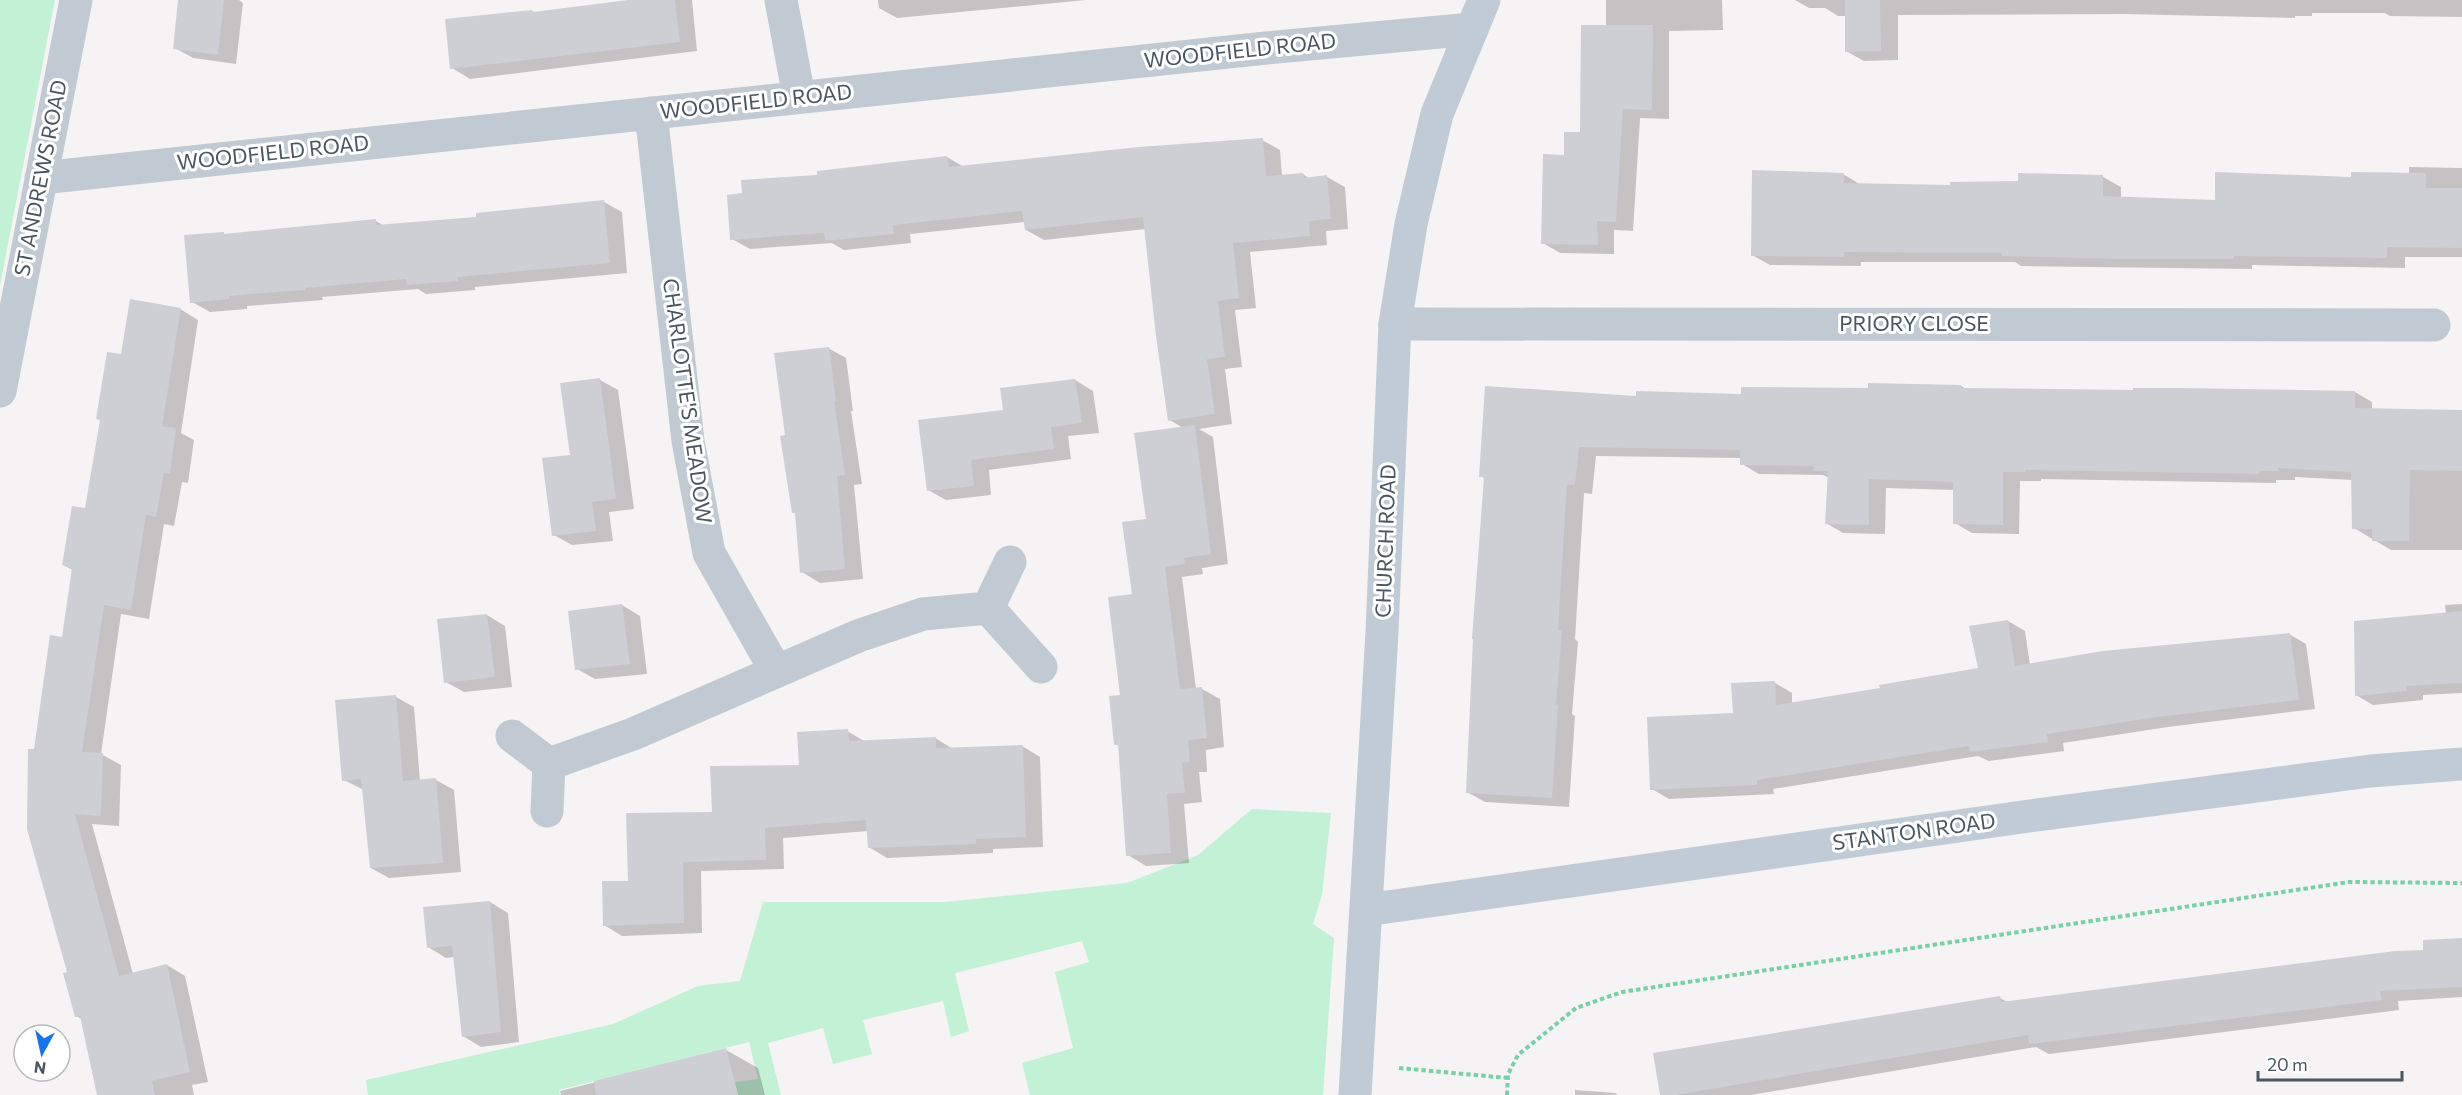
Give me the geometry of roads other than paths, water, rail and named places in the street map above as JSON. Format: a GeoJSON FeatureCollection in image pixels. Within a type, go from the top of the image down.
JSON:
{"type":"FeatureCollection","features":[{"type":"Feature","properties":{"kind":"street","name":"ST ANDREWS ROAD"},"geometry":{"type":"LineString","coordinates":[[0,391],[76,0]]}},
{"type":"Feature","properties":{"kind":"street"},"geometry":{"type":"LineString","coordinates":[[781,0],[799,97]]}},
{"type":"Feature","properties":{"kind":"street","name":"WOODFIELD ROAD"},"geometry":{"type":"LineString","coordinates":[[41,178],[799,97],[1478,14]]}},
{"type":"Feature","properties":{"kind":"street","name":"CHURCH ROAD"},"geometry":{"type":"LineString","coordinates":[[1356,1080],[1382,621],[1395,324],[1411,224],[1437,114],[1478,14]]}},
{"type":"Feature","properties":{"kind":"street","name":"CHARLOTTE'S MEADOW"},"geometry":{"type":"LineString","coordinates":[[651,113],[688,441],[709,553],[776,671]]}},
{"type":"Feature","properties":{"kind":"street","name":"PRIORY CLOSE"},"geometry":{"type":"LineString","coordinates":[[1395,324],[2434,325]]}},
{"type":"Feature","properties":{"kind":"street"},"geometry":{"type":"LineString","coordinates":[[988,608],[1010,562]]}},
{"type":"Feature","properties":{"kind":"street"},"geometry":{"type":"LineString","coordinates":[[549,764],[633,734],[858,636],[923,614],[988,608]]}},
{"type":"Feature","properties":{"kind":"street"},"geometry":{"type":"LineString","coordinates":[[988,608],[1041,667]]}},
{"type":"Feature","properties":{"kind":"street"},"geometry":{"type":"LineString","coordinates":[[512,736],[549,764]]}},
{"type":"Feature","properties":{"kind":"street"},"geometry":{"type":"LineString","coordinates":[[547,811],[549,764]]}},
{"type":"Feature","properties":{"kind":"street","name":"STANTON ROAD"},"geometry":{"type":"LineString","coordinates":[[1366,910],[2029,816],[2370,771],[2462,764]]}}]}
